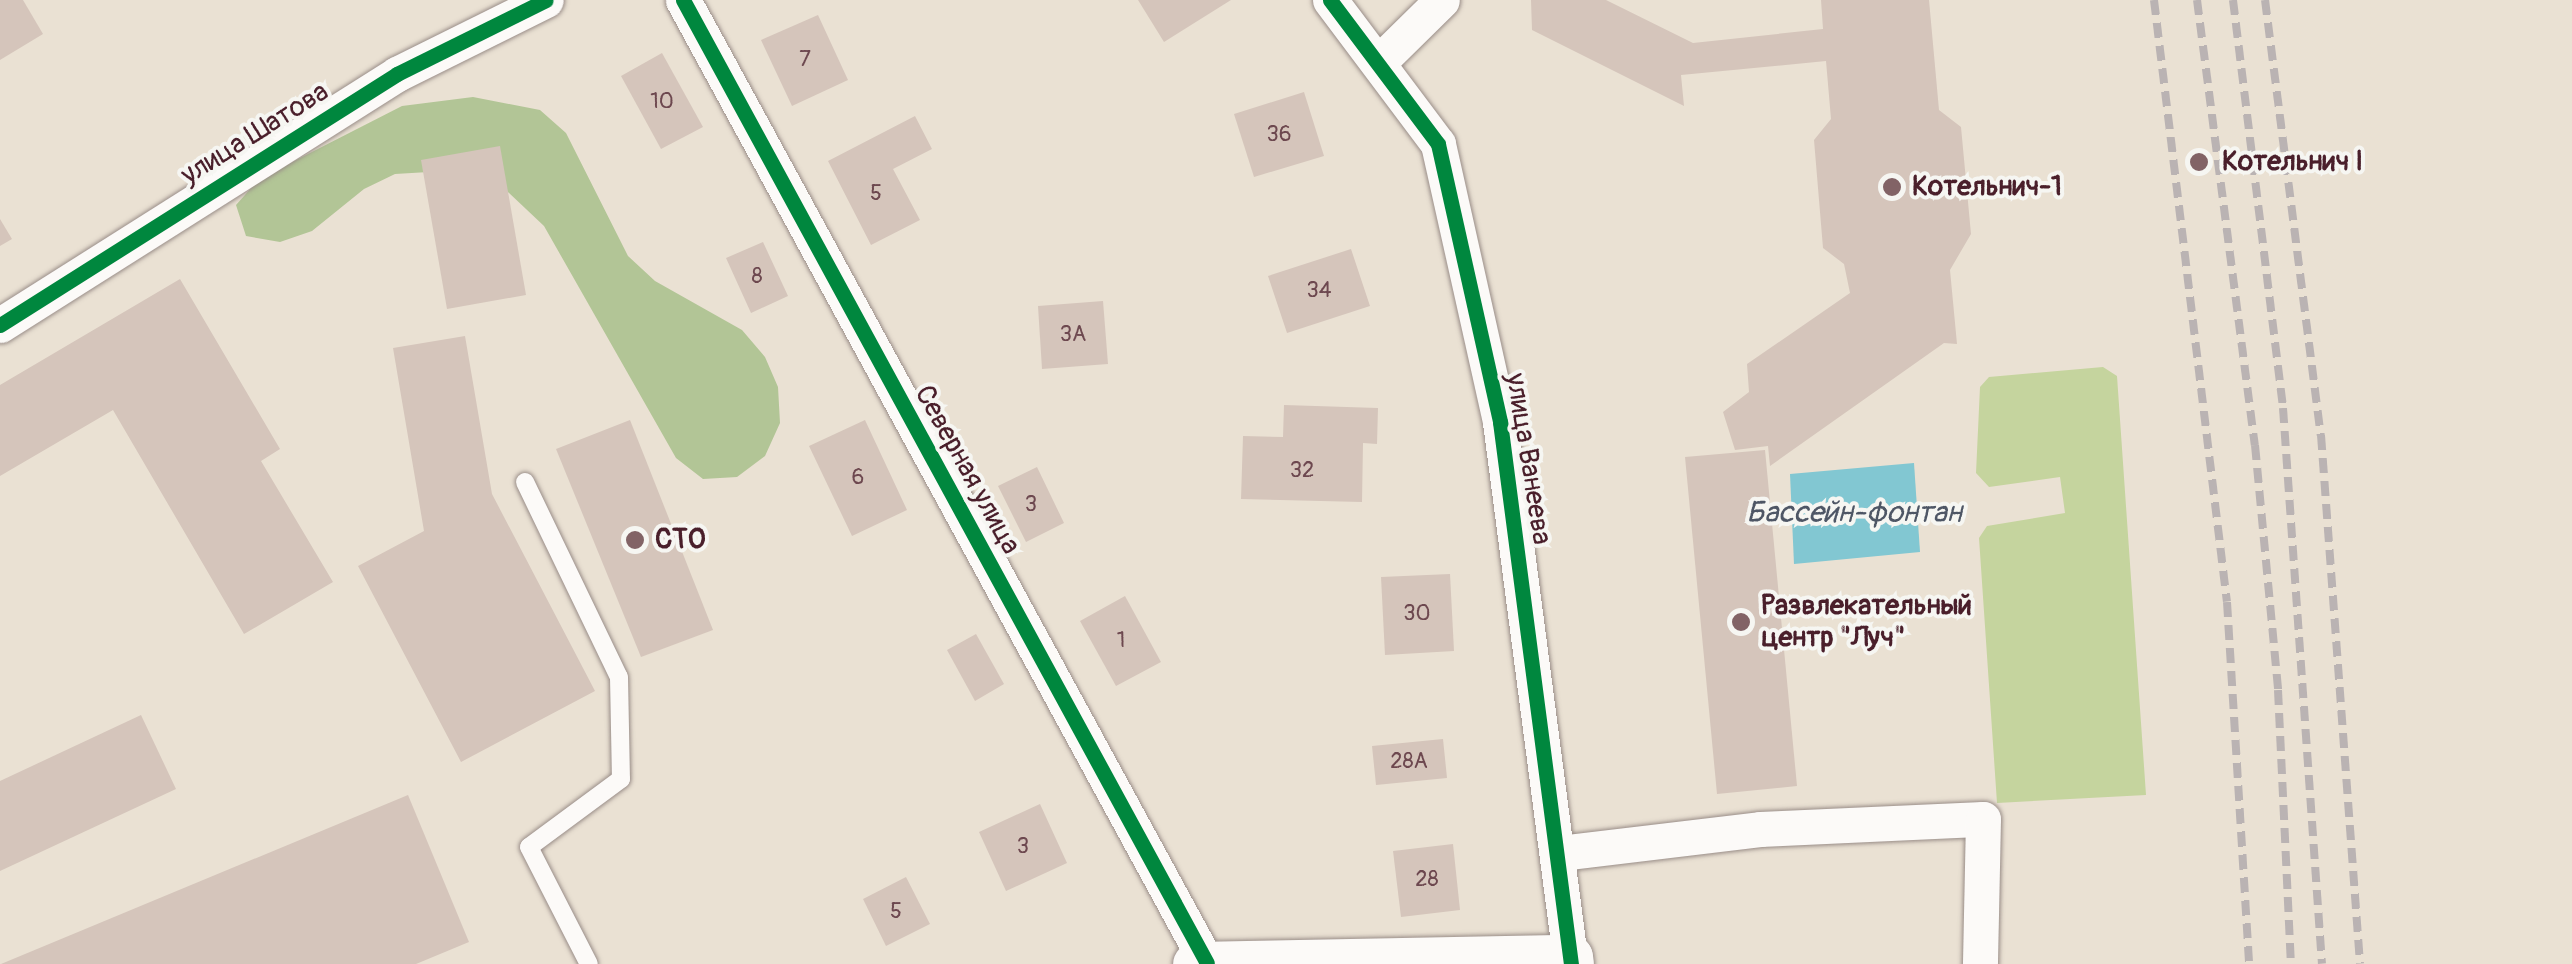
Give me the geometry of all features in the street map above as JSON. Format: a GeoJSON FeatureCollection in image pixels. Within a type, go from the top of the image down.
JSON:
{"type":"FeatureCollection","features":[{"type":"Feature","properties":{"kind":"street","name":"улица Шатова"},"geometry":{"type":"LineString","coordinates":[[0,325],[397,74],[546,0]]}},
{"type":"Feature","properties":{"kind":"street","name":"Северная улица"},"geometry":{"type":"LineString","coordinates":[[683,0],[1207,963]]}},
{"type":"Feature","properties":{"kind":"street","name":"улица Ванеева"},"geometry":{"type":"LineString","coordinates":[[1330,0],[1438,144],[1500,422],[1560,853],[1571,961]]}},
{"type":"Feature","properties":{"kind":"street"},"geometry":{"type":"LineString","coordinates":[[1380,62],[1442,0]]}},
{"type":"Feature","properties":{"kind":"street"},"geometry":{"type":"LineString","coordinates":[[1560,853],[1760,829],[1983,819],[1980,964]]}},
{"type":"Feature","properties":{"kind":"street"},"geometry":{"type":"LineString","coordinates":[[1195,964],[1571,961]]}},
{"type":"Feature","properties":{"kind":"lane"},"geometry":{"type":"LineString","coordinates":[[525,482],[619,677],[621,778],[529,847],[589,964]]}},
{"type":"Feature","properties":{"kind":"green space"},"geometry":{"type":"Polygon","coordinates":[[[473,97],[540,110],[566,133],[628,256],[655,281],[742,330],[765,357],[778,387],[780,423],[765,456],[737,477],[703,479],[676,458],[544,226],[493,178],[462,170],[395,174],[364,189],[312,231],[280,242],[246,236],[236,205],[259,179],[402,106],[473,97]]]}},
{"type":"Feature","properties":{"kind":"green space"},"geometry":{"type":"Polygon","coordinates":[[[2103,367],[2117,376],[2146,795],[1997,803],[1979,538],[1987,526],[2065,513],[2060,477],[1989,487],[1976,473],[1980,387],[1989,377],[2103,367]]]}},
{"type":"Feature","properties":{"kind":"water","name":"Бассейн-фонтан"},"geometry":{"type":"Polygon","coordinates":[[[1914,463],[1920,552],[1794,564],[1790,474],[1914,463]]]}},
{"type":"Feature","properties":{"kind":"building"},"geometry":{"type":"Polygon","coordinates":[[[0,0],[23,0],[43,34],[0,60],[0,0]]]}},
{"type":"Feature","properties":{"kind":"building"},"geometry":{"type":"Polygon","coordinates":[[[1138,0],[1231,0],[1164,42],[1138,0]]]}},
{"type":"Feature","properties":{"kind":"building","name":"Котельнич-1"},"geometry":{"type":"Polygon","coordinates":[[[1531,0],[1606,0],[1693,43],[1823,29],[1821,0],[1929,0],[1939,110],[1961,127],[1971,234],[1950,270],[1957,344],[1944,343],[1770,466],[1768,446],[1735,450],[1723,412],[1749,392],[1747,364],[1850,293],[1844,264],[1823,248],[1814,140],[1831,119],[1826,61],[1681,75],[1684,106],[1532,30],[1531,0]]]}},
{"type":"Feature","properties":{"kind":"building"},"geometry":{"type":"Polygon","coordinates":[[[818,15],[848,80],[792,106],[761,40],[818,15]]]}},
{"type":"Feature","properties":{"kind":"building"},"geometry":{"type":"Polygon","coordinates":[[[662,53],[703,127],[661,149],[621,76],[662,53]]]}},
{"type":"Feature","properties":{"kind":"building"},"geometry":{"type":"Polygon","coordinates":[[[1304,92],[1324,156],[1254,177],[1234,114],[1304,92]]]}},
{"type":"Feature","properties":{"kind":"building"},"geometry":{"type":"Polygon","coordinates":[[[915,116],[932,149],[893,169],[920,220],[871,245],[828,161],[915,116]]]}},
{"type":"Feature","properties":{"kind":"building"},"geometry":{"type":"Polygon","coordinates":[[[500,146],[526,295],[447,309],[421,160],[500,146]]]}},
{"type":"Feature","properties":{"kind":"building"},"geometry":{"type":"Polygon","coordinates":[[[0,219],[12,239],[0,246],[0,219]]]}},
{"type":"Feature","properties":{"kind":"building"},"geometry":{"type":"Polygon","coordinates":[[[763,242],[788,296],[751,313],[726,258],[763,242]]]}},
{"type":"Feature","properties":{"kind":"building"},"geometry":{"type":"Polygon","coordinates":[[[1351,249],[1370,306],[1287,333],[1268,276],[1351,249]]]}},
{"type":"Feature","properties":{"kind":"building"},"geometry":{"type":"Polygon","coordinates":[[[180,279],[280,449],[261,461],[333,582],[244,634],[113,410],[0,476],[0,385],[180,279]]]}},
{"type":"Feature","properties":{"kind":"building"},"geometry":{"type":"Polygon","coordinates":[[[1103,301],[1108,364],[1042,369],[1038,306],[1103,301]]]}},
{"type":"Feature","properties":{"kind":"building"},"geometry":{"type":"Polygon","coordinates":[[[465,336],[492,494],[595,691],[461,762],[358,566],[424,531],[393,348],[465,336]]]}},
{"type":"Feature","properties":{"kind":"building"},"geometry":{"type":"Polygon","coordinates":[[[1284,405],[1378,408],[1377,444],[1363,443],[1362,502],[1241,499],[1243,436],[1283,437],[1284,405]]]}},
{"type":"Feature","properties":{"kind":"building","name":"СТО"},"geometry":{"type":"Polygon","coordinates":[[[630,420],[713,630],[641,657],[556,449],[630,420]]]}},
{"type":"Feature","properties":{"kind":"building"},"geometry":{"type":"Polygon","coordinates":[[[865,420],[907,510],[852,536],[809,446],[865,420]]]}},
{"type":"Feature","properties":{"kind":"building","name":"Развлекательный центр \"Луч\""},"geometry":{"type":"Polygon","coordinates":[[[1765,450],[1797,786],[1717,794],[1685,457],[1765,450]]]}},
{"type":"Feature","properties":{"kind":"building"},"geometry":{"type":"Polygon","coordinates":[[[1037,467],[1064,523],[1026,542],[998,486],[1037,467]]]}},
{"type":"Feature","properties":{"kind":"building"},"geometry":{"type":"Polygon","coordinates":[[[1450,574],[1454,651],[1385,655],[1381,577],[1450,574]]]}},
{"type":"Feature","properties":{"kind":"building"},"geometry":{"type":"Polygon","coordinates":[[[1125,596],[1161,662],[1116,686],[1080,621],[1125,596]]]}},
{"type":"Feature","properties":{"kind":"building"},"geometry":{"type":"Polygon","coordinates":[[[976,634],[1004,684],[975,701],[947,650],[976,634]]]}},
{"type":"Feature","properties":{"kind":"building"},"geometry":{"type":"Polygon","coordinates":[[[141,715],[176,789],[0,871],[0,781],[141,715]]]}},
{"type":"Feature","properties":{"kind":"building"},"geometry":{"type":"Polygon","coordinates":[[[1443,739],[1447,778],[1376,785],[1372,746],[1443,739]]]}},
{"type":"Feature","properties":{"kind":"building"},"geometry":{"type":"Polygon","coordinates":[[[408,795],[469,942],[416,964],[1,964],[408,795]]]}},
{"type":"Feature","properties":{"kind":"building"},"geometry":{"type":"Polygon","coordinates":[[[1040,804],[1067,863],[1006,891],[979,832],[1040,804]]]}},
{"type":"Feature","properties":{"kind":"building"},"geometry":{"type":"Polygon","coordinates":[[[1453,844],[1460,910],[1401,917],[1393,851],[1453,844]]]}},
{"type":"Feature","properties":{"kind":"building"},"geometry":{"type":"Polygon","coordinates":[[[906,877],[930,924],[886,946],[863,899],[906,877]]]}},
{"type":"Feature","properties":{"kind":"railway"},"geometry":{"type":"LineString","coordinates":[[2154,0],[2227,602],[2249,964]]}},
{"type":"Feature","properties":{"kind":"railway"},"geometry":{"type":"LineString","coordinates":[[2197,0],[2255,445],[2278,690],[2291,964]]}},
{"type":"Feature","properties":{"kind":"railway"},"geometry":{"type":"LineString","coordinates":[[2233,0],[2283,408],[2322,964]]}},
{"type":"Feature","properties":{"kind":"railway"},"geometry":{"type":"LineString","coordinates":[[2265,0],[2321,435],[2360,964]]}},
{"type":"Feature","properties":{"kind":"cycle path"},"geometry":{"type":"LineString","coordinates":[[0,325],[397,74],[546,0]]}},
{"type":"Feature","properties":{"kind":"cycle path"},"geometry":{"type":"LineString","coordinates":[[683,0],[1207,963]]}},
{"type":"Feature","properties":{"kind":"cycle path"},"geometry":{"type":"LineString","coordinates":[[1330,0],[1438,144],[1500,422],[1571,964]]}},
{"type":"Feature","properties":{"kind":"place","name":"Котельнич I"},"geometry":{"type":"Point","coordinates":[2199,162]}},
{"type":"Feature","properties":{"kind":"place","name":"Котельнич-1"},"geometry":{"type":"Point","coordinates":[1892,187]}},
{"type":"Feature","properties":{"kind":"place","name":"СТО"},"geometry":{"type":"Point","coordinates":[635,540]}},
{"type":"Feature","properties":{"kind":"place","name":"Развлекательный центр \"Луч\""},"geometry":{"type":"Point","coordinates":[1741,622]}}]}
